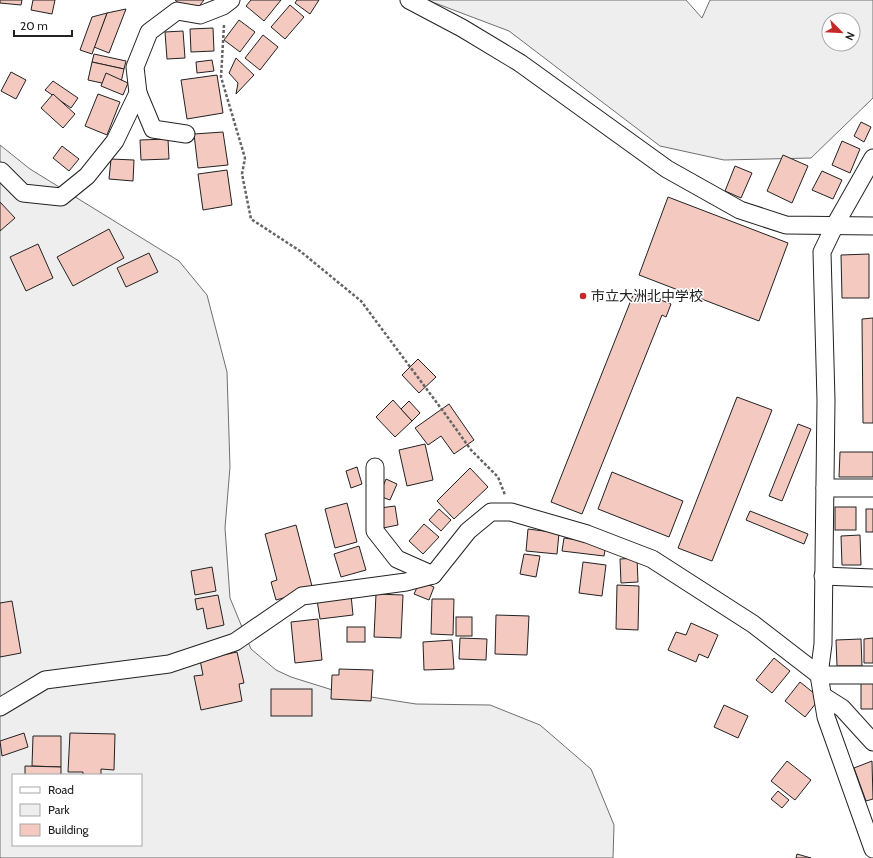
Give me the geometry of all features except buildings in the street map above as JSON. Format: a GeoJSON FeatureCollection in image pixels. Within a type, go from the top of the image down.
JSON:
{"type":"FeatureCollection","features":[{"type":"Feature","properties":{"kind":"street"},"geometry":{"type":"LineString","coordinates":[[409,0],[462,28],[520,63],[666,169],[740,210],[786,225],[873,226]]}},
{"type":"Feature","properties":{"kind":"street"},"geometry":{"type":"LineString","coordinates":[[186,134],[154,129],[138,93],[135,67],[149,32],[177,11],[200,15],[227,3]]}},
{"type":"Feature","properties":{"kind":"street"},"geometry":{"type":"LineString","coordinates":[[1,171],[23,193],[61,197],[87,176],[115,141],[138,93]]}},
{"type":"Feature","properties":{"kind":"street"},"geometry":{"type":"LineString","coordinates":[[873,158],[822,252],[826,400],[823,644],[819,675],[826,717],[873,849]]}},
{"type":"Feature","properties":{"kind":"street"},"geometry":{"type":"LineString","coordinates":[[374,467],[375,531],[396,559],[433,575]]}},
{"type":"Feature","properties":{"kind":"street"},"geometry":{"type":"LineString","coordinates":[[825,488],[873,488]]}},
{"type":"Feature","properties":{"kind":"street"},"geometry":{"type":"LineString","coordinates":[[0,707],[45,680],[169,664],[235,642],[302,596],[406,582],[433,575],[468,531],[491,512],[511,512],[587,534],[652,559],[753,624],[819,675],[873,675]]}},
{"type":"Feature","properties":{"kind":"street"},"geometry":{"type":"LineString","coordinates":[[823,576],[873,578]]}},
{"type":"Feature","properties":{"kind":"street"},"geometry":{"type":"LineString","coordinates":[[823,696],[842,708],[873,742]]}},
{"type":"Feature","properties":{"kind":"path"},"geometry":{"type":"LineString","coordinates":[[227,3],[221,77],[245,158],[242,174],[251,219],[300,251],[360,301],[446,415],[470,450],[498,477],[511,512]]}},
{"type":"Feature","properties":{"kind":"green space"},"geometry":{"type":"Polygon","coordinates":[[[427,0],[686,0],[702,18],[710,0],[873,0],[873,98],[811,158],[724,160],[660,146],[509,31],[427,0]]]}},
{"type":"Feature","properties":{"kind":"green space"},"geometry":{"type":"Polygon","coordinates":[[[0,145],[30,169],[179,261],[207,295],[227,372],[230,467],[225,528],[230,598],[251,649],[276,670],[291,677],[339,692],[416,704],[490,705],[540,725],[591,769],[614,825],[613,858],[0,858],[0,145]]]}},
{"type":"Feature","properties":{"kind":"place","name":"市立大洲北中学校"},"geometry":{"type":"Point","coordinates":[583,296]}}]}
